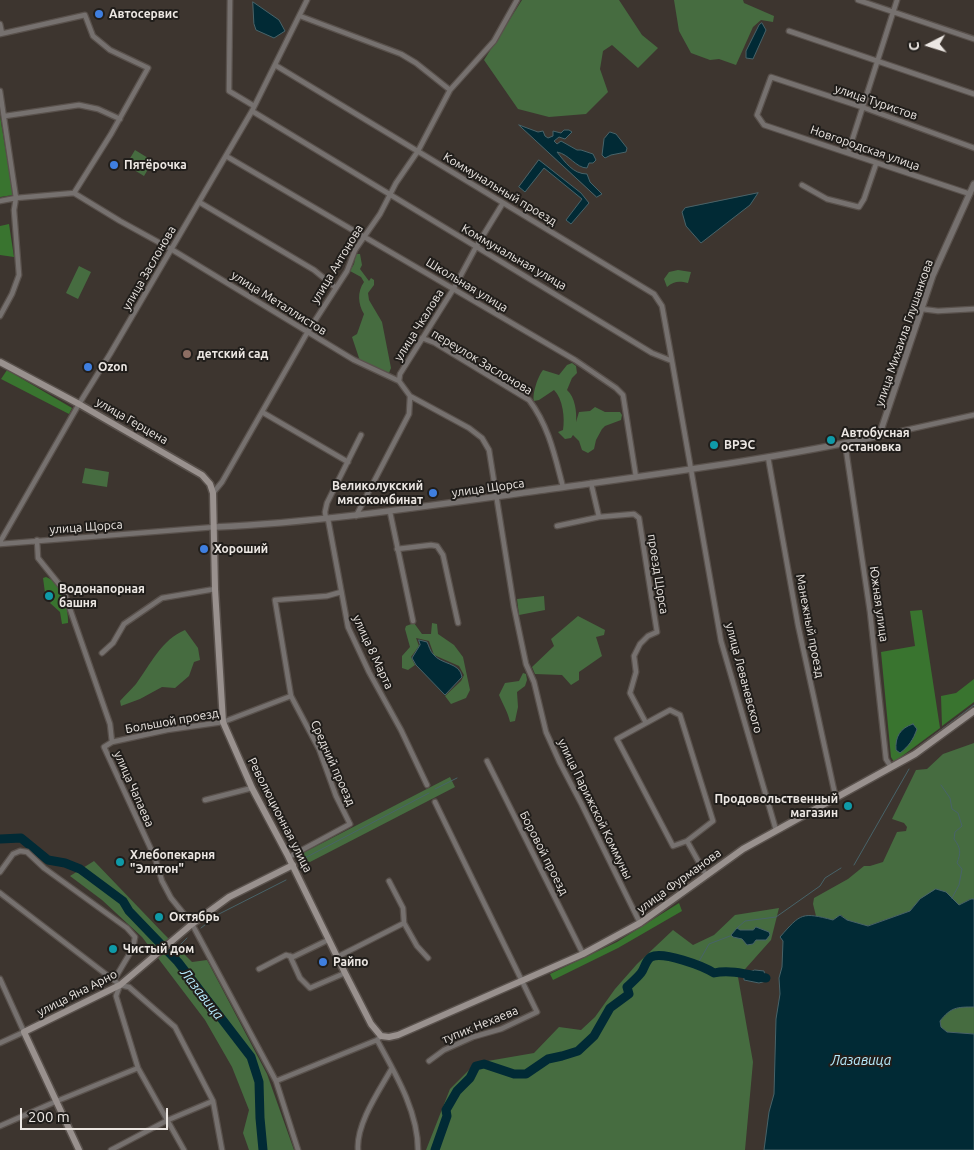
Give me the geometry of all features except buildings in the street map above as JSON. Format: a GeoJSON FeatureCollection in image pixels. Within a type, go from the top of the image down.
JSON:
{"type":"FeatureCollection","features":[{"type":"Feature","properties":{"kind":"main road","name":"улица Герцена"},"geometry":{"type":"LineString","coordinates":[[0,362],[79,404],[202,475],[210,484],[213,493]]}},
{"type":"Feature","properties":{"kind":"main road"},"geometry":{"type":"LineString","coordinates":[[213,493],[215,528]]}},
{"type":"Feature","properties":{"kind":"main road","name":"Революционная улица"},"geometry":{"type":"LineString","coordinates":[[215,528],[215,589],[223,722],[252,788],[289,857],[328,940],[379,1038]]}},
{"type":"Feature","properties":{"kind":"main road","name":"улица Фурманова"},"geometry":{"type":"LineString","coordinates":[[379,1038],[398,1034],[583,954],[640,923],[743,849],[915,754],[974,711]]}},
{"type":"Feature","properties":{"kind":"main road","name":"улица Яна Арно"},"geometry":{"type":"LineString","coordinates":[[24,1032],[120,986],[192,924],[229,897],[293,865]]}},
{"type":"Feature","properties":{"kind":"main road"},"geometry":{"type":"LineString","coordinates":[[24,1032],[79,1150]]}},
{"type":"Feature","properties":{"kind":"street","name":"Коммунальная улица"},"geometry":{"type":"LineString","coordinates":[[230,0],[229,91],[253,109],[390,195],[652,352],[672,361]]}},
{"type":"Feature","properties":{"kind":"street","name":"улица Заслонова"},"geometry":{"type":"LineString","coordinates":[[0,543],[79,404],[253,109],[307,0]]}},
{"type":"Feature","properties":{"kind":"street","name":"улица Антонова"},"geometry":{"type":"LineString","coordinates":[[213,493],[222,482],[307,333],[346,271],[355,250],[380,214],[396,183],[418,151],[450,90],[494,40],[517,0]]}},
{"type":"Feature","properties":{"kind":"street"},"geometry":{"type":"LineString","coordinates":[[858,0],[974,39]]}},
{"type":"Feature","properties":{"kind":"street"},"geometry":{"type":"LineString","coordinates":[[848,153],[897,0]]}},
{"type":"Feature","properties":{"kind":"street"},"geometry":{"type":"LineString","coordinates":[[0,24],[1,33],[85,15],[93,36],[110,50],[148,68],[120,119],[74,193],[0,201]]}},
{"type":"Feature","properties":{"kind":"street"},"geometry":{"type":"LineString","coordinates":[[300,16],[401,54],[450,90]]}},
{"type":"Feature","properties":{"kind":"street"},"geometry":{"type":"LineString","coordinates":[[789,31],[974,94]]}},
{"type":"Feature","properties":{"kind":"street","name":"Коммунальный проезд"},"geometry":{"type":"LineString","coordinates":[[275,65],[654,294],[662,306],[672,361]]}},
{"type":"Feature","properties":{"kind":"street","name":"улица Туристов"},"geometry":{"type":"LineString","coordinates":[[757,115],[771,77],[974,148]]}},
{"type":"Feature","properties":{"kind":"street"},"geometry":{"type":"LineString","coordinates":[[0,92],[16,198],[14,210],[20,275],[0,316]]}},
{"type":"Feature","properties":{"kind":"street"},"geometry":{"type":"LineString","coordinates":[[5,116],[79,105],[98,109],[120,119]]}},
{"type":"Feature","properties":{"kind":"street","name":"Новгородская улица"},"geometry":{"type":"LineString","coordinates":[[757,115],[764,125],[970,194]]}},
{"type":"Feature","properties":{"kind":"street","name":"Школьная улица"},"geometry":{"type":"LineString","coordinates":[[226,156],[454,288],[575,360],[616,388],[623,395],[636,477]]}},
{"type":"Feature","properties":{"kind":"street"},"geometry":{"type":"LineString","coordinates":[[802,185],[827,199],[859,206],[864,199],[876,164]]}},
{"type":"Feature","properties":{"kind":"street","name":"улица Михаила Глушанкова"},"geometry":{"type":"LineString","coordinates":[[879,436],[933,275],[974,184]]}},
{"type":"Feature","properties":{"kind":"street","name":"улица Металлистов"},"geometry":{"type":"LineString","coordinates":[[74,193],[171,249],[307,333],[354,360],[399,381],[410,396],[469,428],[482,438],[489,450],[495,496]]}},
{"type":"Feature","properties":{"kind":"street"},"geometry":{"type":"LineString","coordinates":[[199,202],[314,270],[336,288]]}},
{"type":"Feature","properties":{"kind":"street","name":"улица Чкалова"},"geometry":{"type":"LineString","coordinates":[[399,381],[400,374],[454,288],[503,203]]}},
{"type":"Feature","properties":{"kind":"street"},"geometry":{"type":"LineString","coordinates":[[922,309],[938,311],[974,308]]}},
{"type":"Feature","properties":{"kind":"street","name":"переулок Заслонова"},"geometry":{"type":"LineString","coordinates":[[422,338],[435,343],[529,400],[547,431],[563,487]]}},
{"type":"Feature","properties":{"kind":"street"},"geometry":{"type":"LineString","coordinates":[[672,361],[691,469]]}},
{"type":"Feature","properties":{"kind":"street"},"geometry":{"type":"LineString","coordinates":[[356,516],[409,414],[410,396]]}},
{"type":"Feature","properties":{"kind":"street"},"geometry":{"type":"LineString","coordinates":[[262,412],[348,462]]}},
{"type":"Feature","properties":{"kind":"street","name":"улица Щорса"},"geometry":{"type":"LineString","coordinates":[[0,543],[265,525],[390,512],[768,457],[845,443],[974,415]]}},
{"type":"Feature","properties":{"kind":"street"},"geometry":{"type":"LineString","coordinates":[[327,519],[325,512],[327,503],[361,435]]}},
{"type":"Feature","properties":{"kind":"street","name":"Южная улица"},"geometry":{"type":"LineString","coordinates":[[845,443],[870,612],[886,759],[891,768]]}},
{"type":"Feature","properties":{"kind":"street","name":"Манежный проезд"},"geometry":{"type":"LineString","coordinates":[[768,457],[798,625],[836,799]]}},
{"type":"Feature","properties":{"kind":"street","name":"улица Леваневского"},"geometry":{"type":"LineString","coordinates":[[691,469],[721,641],[776,830]]}},
{"type":"Feature","properties":{"kind":"street"},"geometry":{"type":"LineString","coordinates":[[591,483],[599,517]]}},
{"type":"Feature","properties":{"kind":"street","name":"улица Парижской Коммуны"},"geometry":{"type":"LineString","coordinates":[[495,496],[526,664],[534,682],[546,732],[640,923]]}},
{"type":"Feature","properties":{"kind":"street"},"geometry":{"type":"LineString","coordinates":[[390,512],[413,621]]}},
{"type":"Feature","properties":{"kind":"street","name":"проезд Щорса"},"geometry":{"type":"LineString","coordinates":[[558,526],[599,517],[634,514],[639,518],[657,632],[648,636],[640,644],[634,656],[636,672],[630,693],[646,723]]}},
{"type":"Feature","properties":{"kind":"street","name":"улица 8 Марта"},"geometry":{"type":"LineString","coordinates":[[327,519],[348,627],[427,785]]}},
{"type":"Feature","properties":{"kind":"street","name":"улица Чапаева"},"geometry":{"type":"LineString","coordinates":[[37,540],[38,558],[63,589],[110,724],[112,742],[104,746],[155,858],[162,881],[171,898],[192,924],[276,1081],[298,1150]]}},
{"type":"Feature","properties":{"kind":"street"},"geometry":{"type":"LineString","coordinates":[[397,549],[430,545],[437,546],[443,555],[458,623]]}},
{"type":"Feature","properties":{"kind":"street"},"geometry":{"type":"LineString","coordinates":[[102,653],[112,643],[124,624],[162,598],[215,589]]}},
{"type":"Feature","properties":{"kind":"street","name":"Средний проезд"},"geometry":{"type":"LineString","coordinates":[[289,857],[350,824],[336,796],[319,749],[291,696],[275,600],[319,597],[341,592]]}},
{"type":"Feature","properties":{"kind":"street","name":"Большой проезд"},"geometry":{"type":"LineString","coordinates":[[112,742],[167,730],[223,722],[291,696]]}},
{"type":"Feature","properties":{"kind":"street"},"geometry":{"type":"LineString","coordinates":[[670,710],[680,715],[713,821],[687,841],[673,846],[617,739],[646,723],[670,710]]}},
{"type":"Feature","properties":{"kind":"street","name":"Боровой проезд"},"geometry":{"type":"LineString","coordinates":[[487,761],[583,954]]}},
{"type":"Feature","properties":{"kind":"street"},"geometry":{"type":"LineString","coordinates":[[205,800],[252,788]]}},
{"type":"Feature","properties":{"kind":"street"},"geometry":{"type":"LineString","coordinates":[[435,802],[522,980]]}},
{"type":"Feature","properties":{"kind":"street"},"geometry":{"type":"LineString","coordinates":[[687,841],[706,875]]}},
{"type":"Feature","properties":{"kind":"street"},"geometry":{"type":"LineString","coordinates":[[0,872],[13,854],[20,850],[26,852],[44,868],[127,928],[135,937],[134,948],[114,980]]}},
{"type":"Feature","properties":{"kind":"street"},"geometry":{"type":"LineString","coordinates":[[389,881],[403,908],[404,923],[417,946],[428,958]]}},
{"type":"Feature","properties":{"kind":"street"},"geometry":{"type":"LineString","coordinates":[[0,893],[120,986],[129,987],[175,1028],[213,1102],[222,1150]]}},
{"type":"Feature","properties":{"kind":"street"},"geometry":{"type":"LineString","coordinates":[[337,957],[404,923]]}},
{"type":"Feature","properties":{"kind":"street"},"geometry":{"type":"LineString","coordinates":[[259,969],[286,955],[293,957],[328,940]]}},
{"type":"Feature","properties":{"kind":"street"},"geometry":{"type":"LineString","coordinates":[[290,956],[300,978],[310,988],[345,973]]}},
{"type":"Feature","properties":{"kind":"street"},"geometry":{"type":"LineString","coordinates":[[0,979],[24,1032]]}},
{"type":"Feature","properties":{"kind":"street","name":"тупик Нехаева"},"geometry":{"type":"LineString","coordinates":[[428,1061],[444,1050],[473,1037],[501,1029],[537,1012],[522,980]]}},
{"type":"Feature","properties":{"kind":"street"},"geometry":{"type":"LineString","coordinates":[[120,986],[116,996],[138,1068],[184,1150]]}},
{"type":"Feature","properties":{"kind":"street","name":"улица Яна Арно"},"geometry":{"type":"LineString","coordinates":[[0,1043],[24,1032]]}},
{"type":"Feature","properties":{"kind":"street"},"geometry":{"type":"LineString","coordinates":[[379,1038],[413,1119],[418,1138],[418,1150]]}},
{"type":"Feature","properties":{"kind":"street","name":"улица Фурманова"},"geometry":{"type":"LineString","coordinates":[[276,1081],[379,1038]]}},
{"type":"Feature","properties":{"kind":"street"},"geometry":{"type":"LineString","coordinates":[[0,1126],[138,1068]]}},
{"type":"Feature","properties":{"kind":"street"},"geometry":{"type":"LineString","coordinates":[[358,1150],[364,1121],[392,1068]]}},
{"type":"Feature","properties":{"kind":"street"},"geometry":{"type":"LineString","coordinates":[[111,1150],[168,1120],[213,1102]]}},
{"type":"Feature","properties":{"kind":"green space"},"geometry":{"type":"Polygon","coordinates":[[[522,0],[619,0],[642,35],[658,48],[638,68],[612,45],[603,51],[600,69],[608,92],[586,114],[549,117],[518,109],[484,60],[522,0]]]}},
{"type":"Feature","properties":{"kind":"green space"},"geometry":{"type":"Polygon","coordinates":[[[674,0],[743,0],[744,3],[774,16],[773,22],[761,20],[753,27],[736,65],[719,59],[710,60],[691,53],[679,31],[674,0]]]}},
{"type":"Feature","properties":{"kind":"green space"},"geometry":{"type":"Polygon","coordinates":[[[0,116],[13,195],[0,197],[0,116]]]}},
{"type":"Feature","properties":{"kind":"green space"},"geometry":{"type":"Polygon","coordinates":[[[135,150],[153,161],[144,176],[126,165],[135,150]]]}},
{"type":"Feature","properties":{"kind":"green space"},"geometry":{"type":"Polygon","coordinates":[[[9,224],[14,257],[0,255],[0,226],[9,224]]]}},
{"type":"Feature","properties":{"kind":"green space"},"geometry":{"type":"Polygon","coordinates":[[[356,254],[360,254],[362,265],[360,269],[369,281],[371,278],[374,280],[374,285],[368,293],[369,300],[382,322],[391,368],[389,373],[360,361],[352,337],[357,334],[364,314],[359,298],[364,282],[361,277],[350,271],[356,254]]]}},
{"type":"Feature","properties":{"kind":"green space"},"geometry":{"type":"Polygon","coordinates":[[[79,266],[91,272],[78,299],[66,293],[79,266]]]}},
{"type":"Feature","properties":{"kind":"green space"},"geometry":{"type":"Polygon","coordinates":[[[678,270],[691,272],[688,283],[677,282],[667,287],[664,279],[669,272],[678,270]]]}},
{"type":"Feature","properties":{"kind":"green space"},"geometry":{"type":"Polygon","coordinates":[[[572,363],[576,366],[577,373],[572,378],[567,390],[575,405],[576,422],[579,412],[590,411],[595,407],[605,412],[620,412],[622,415],[621,420],[602,429],[594,449],[588,453],[582,450],[579,441],[573,435],[571,438],[565,439],[558,432],[563,430],[564,420],[561,403],[554,390],[539,400],[534,401],[536,385],[543,370],[559,375],[567,365],[572,363]]]}},
{"type":"Feature","properties":{"kind":"green space"},"geometry":{"type":"Polygon","coordinates":[[[7,370],[72,408],[69,414],[1,379],[7,370]]]}},
{"type":"Feature","properties":{"kind":"green space"},"geometry":{"type":"Polygon","coordinates":[[[85,468],[109,472],[107,487],[82,483],[85,468]]]}},
{"type":"Feature","properties":{"kind":"green space"},"geometry":{"type":"Polygon","coordinates":[[[46,577],[56,584],[60,590],[67,611],[68,623],[62,624],[60,612],[50,603],[54,599],[51,591],[47,590],[45,593],[43,578],[46,577]]]}},
{"type":"Feature","properties":{"kind":"green space"},"geometry":{"type":"Polygon","coordinates":[[[544,596],[545,610],[519,615],[517,599],[544,596]]]}},
{"type":"Feature","properties":{"kind":"green space"},"geometry":{"type":"Polygon","coordinates":[[[922,610],[940,728],[894,762],[891,757],[881,652],[915,646],[910,611],[922,610]]]}},
{"type":"Feature","properties":{"kind":"green space"},"geometry":{"type":"Polygon","coordinates":[[[578,616],[605,630],[604,635],[596,637],[602,656],[579,672],[579,680],[571,685],[562,675],[535,674],[532,667],[554,646],[551,639],[578,616]]]}},
{"type":"Feature","properties":{"kind":"green space"},"geometry":{"type":"Polygon","coordinates":[[[414,623],[422,634],[431,634],[432,623],[437,624],[438,634],[454,645],[463,657],[470,690],[466,698],[451,704],[445,696],[461,681],[464,675],[459,666],[434,655],[429,641],[416,638],[419,646],[411,657],[415,665],[408,670],[402,668],[402,656],[410,647],[405,629],[406,626],[414,623]]]}},
{"type":"Feature","properties":{"kind":"green space"},"geometry":{"type":"Polygon","coordinates":[[[185,630],[198,648],[200,660],[194,662],[189,676],[175,688],[162,687],[140,699],[121,706],[120,701],[136,684],[163,646],[185,630]]]}},
{"type":"Feature","properties":{"kind":"green space"},"geometry":{"type":"Polygon","coordinates":[[[523,673],[526,674],[527,680],[525,686],[517,692],[518,707],[515,721],[510,722],[499,695],[505,683],[519,681],[523,673]]]}},
{"type":"Feature","properties":{"kind":"green space"},"geometry":{"type":"Polygon","coordinates":[[[974,679],[974,702],[942,726],[941,696],[956,693],[974,679]]]}},
{"type":"Feature","properties":{"kind":"green space"},"geometry":{"type":"Polygon","coordinates":[[[974,743],[974,899],[959,905],[946,892],[920,899],[910,911],[867,926],[847,920],[841,915],[833,920],[816,916],[813,904],[814,898],[848,879],[864,866],[883,862],[897,832],[906,831],[907,827],[904,823],[892,819],[916,770],[927,769],[943,754],[974,743]]]}},
{"type":"Feature","properties":{"kind":"green space"},"geometry":{"type":"Polygon","coordinates":[[[450,777],[455,787],[310,862],[306,861],[303,853],[450,777]]]}},
{"type":"Feature","properties":{"kind":"green space"},"geometry":{"type":"Polygon","coordinates":[[[94,861],[192,962],[207,960],[267,1074],[294,1150],[249,1150],[243,1133],[249,1110],[232,1067],[205,1020],[142,937],[102,900],[70,876],[94,861]]]}},
{"type":"Feature","properties":{"kind":"green space"},"geometry":{"type":"Polygon","coordinates":[[[679,903],[682,911],[618,948],[553,980],[550,974],[617,942],[679,903]]]}},
{"type":"Feature","properties":{"kind":"green space"},"geometry":{"type":"Polygon","coordinates":[[[779,908],[771,940],[738,977],[753,1062],[745,1150],[426,1150],[450,1089],[476,1063],[534,1053],[559,1027],[581,1030],[595,1017],[615,989],[637,964],[673,930],[693,945],[714,935],[735,915],[779,908]]]}},
{"type":"Feature","properties":{"kind":"green space"},"geometry":{"type":"Polygon","coordinates":[[[961,1007],[974,1007],[974,1034],[947,1032],[941,1027],[940,1021],[948,1011],[961,1007]]]}},
{"type":"Feature","properties":{"kind":"water"},"geometry":{"type":"Polygon","coordinates":[[[253,2],[279,20],[285,31],[274,38],[256,30],[253,2]]]}},
{"type":"Feature","properties":{"kind":"water"},"geometry":{"type":"Polygon","coordinates":[[[762,23],[766,30],[753,59],[746,58],[746,51],[759,25],[762,23]]]}},
{"type":"Feature","properties":{"kind":"water"},"geometry":{"type":"Polygon","coordinates":[[[519,125],[538,132],[543,131],[548,138],[553,136],[553,131],[561,133],[564,130],[569,130],[572,132],[565,139],[559,137],[554,141],[557,144],[561,141],[577,150],[593,154],[596,160],[593,163],[589,163],[587,168],[557,152],[573,170],[587,174],[590,182],[602,194],[597,197],[519,125]]]}},
{"type":"Feature","properties":{"kind":"water"},"geometry":{"type":"Polygon","coordinates":[[[610,132],[616,134],[627,148],[626,152],[605,158],[602,155],[604,139],[610,132]]]}},
{"type":"Feature","properties":{"kind":"water"},"geometry":{"type":"Polygon","coordinates":[[[539,160],[581,193],[589,203],[571,224],[566,220],[582,199],[544,168],[525,192],[519,187],[539,160]]]}},
{"type":"Feature","properties":{"kind":"water"},"geometry":{"type":"Polygon","coordinates":[[[758,193],[750,205],[701,243],[686,226],[682,212],[685,208],[758,193]]]}},
{"type":"Feature","properties":{"kind":"water"},"geometry":{"type":"Polygon","coordinates":[[[419,640],[427,642],[436,658],[454,666],[461,672],[462,677],[445,695],[416,665],[412,658],[420,645],[419,640]]]}},
{"type":"Feature","properties":{"kind":"water"},"geometry":{"type":"Polygon","coordinates":[[[913,724],[917,729],[914,736],[900,753],[896,750],[896,741],[899,734],[913,724]]]}},
{"type":"Feature","properties":{"kind":"water","name":"Лазавица"},"geometry":{"type":"Polygon","coordinates":[[[936,889],[946,892],[959,905],[974,899],[974,1007],[951,1010],[940,1021],[941,1027],[947,1032],[974,1034],[974,1150],[764,1150],[769,1112],[774,1094],[776,1019],[780,994],[779,978],[782,967],[783,941],[780,937],[793,923],[803,916],[815,916],[833,920],[840,915],[847,920],[868,926],[910,911],[920,899],[936,889]]]}},
{"type":"Feature","properties":{"kind":"water"},"geometry":{"type":"Polygon","coordinates":[[[756,927],[769,932],[770,935],[766,940],[756,940],[753,944],[747,945],[742,939],[731,935],[737,928],[740,930],[753,930],[756,927]]]}},
{"type":"Feature","properties":{"kind":"water"},"geometry":{"type":"Polygon","coordinates":[[[744,971],[764,971],[766,981],[759,983],[744,980],[744,971]]]}},
{"type":"Feature","properties":{"kind":"waterway"},"geometry":{"type":"LineString","coordinates":[[909,754],[974,705]]}},
{"type":"Feature","properties":{"kind":"waterway"},"geometry":{"type":"LineString","coordinates":[[854,865],[909,769]]}},
{"type":"Feature","properties":{"kind":"waterway"},"geometry":{"type":"LineString","coordinates":[[435,789],[457,778]]}},
{"type":"Feature","properties":{"kind":"waterway"},"geometry":{"type":"LineString","coordinates":[[941,785],[950,798],[952,809],[958,813],[962,826],[955,832],[954,839],[960,851],[957,863],[962,869],[959,885],[952,898]]}},
{"type":"Feature","properties":{"kind":"waterway"},"geometry":{"type":"LineString","coordinates":[[301,860],[429,793]]}},
{"type":"Feature","properties":{"kind":"waterway","name":"Лазавица"},"geometry":{"type":"LineString","coordinates":[[0,839],[21,838],[48,860],[65,863],[80,869],[123,901],[129,911],[178,962],[251,1057],[259,1082],[263,1150]]}},
{"type":"Feature","properties":{"kind":"waterway"},"geometry":{"type":"LineString","coordinates":[[737,928],[745,921],[776,917],[820,886],[825,878],[841,868]]}},
{"type":"Feature","properties":{"kind":"waterway"},"geometry":{"type":"LineString","coordinates":[[201,928],[219,914],[286,880]]}},
{"type":"Feature","properties":{"kind":"waterway"},"geometry":{"type":"LineString","coordinates":[[697,965],[709,944],[730,936]]}},
{"type":"Feature","properties":{"kind":"waterway"},"geometry":{"type":"LineString","coordinates":[[170,955],[187,938]]}},
{"type":"Feature","properties":{"kind":"waterway","name":"Лазавица"},"geometry":{"type":"LineString","coordinates":[[435,1150],[447,1116],[446,1110],[457,1091],[470,1078],[476,1066],[484,1064],[514,1074],[526,1074],[548,1059],[578,1051],[594,1036],[610,1008],[629,994],[627,987],[641,973],[647,960],[651,957],[664,956],[673,958],[692,963],[714,973],[733,972],[766,978]]}},
{"type":"Feature","properties":{"kind":"place","name":"Автосервис"},"geometry":{"type":"Point","coordinates":[99,14]}},
{"type":"Feature","properties":{"kind":"place","name":"Пятёрочка"},"geometry":{"type":"Point","coordinates":[114,165]}},
{"type":"Feature","properties":{"kind":"place","name":"детский сад"},"geometry":{"type":"Point","coordinates":[187,354]}},
{"type":"Feature","properties":{"kind":"place","name":"Ozon"},"geometry":{"type":"Point","coordinates":[88,367]}},
{"type":"Feature","properties":{"kind":"place","name":"Автобусная остановка"},"geometry":{"type":"Point","coordinates":[831,440]}},
{"type":"Feature","properties":{"kind":"place","name":"ВРЭС"},"geometry":{"type":"Point","coordinates":[714,445]}},
{"type":"Feature","properties":{"kind":"place","name":"Великолукский мясокомбинат"},"geometry":{"type":"Point","coordinates":[433,493]}},
{"type":"Feature","properties":{"kind":"place","name":"Хороший"},"geometry":{"type":"Point","coordinates":[204,549]}},
{"type":"Feature","properties":{"kind":"place","name":"Водонапорная башня"},"geometry":{"type":"Point","coordinates":[49,596]}},
{"type":"Feature","properties":{"kind":"place","name":"Продовольственный магазин"},"geometry":{"type":"Point","coordinates":[848,806]}},
{"type":"Feature","properties":{"kind":"place","name":"Хлебопекарня \"Элитон\""},"geometry":{"type":"Point","coordinates":[120,862]}},
{"type":"Feature","properties":{"kind":"place","name":"Октябрь"},"geometry":{"type":"Point","coordinates":[159,917]}},
{"type":"Feature","properties":{"kind":"place","name":"Чистый дом"},"geometry":{"type":"Point","coordinates":[113,949]}},
{"type":"Feature","properties":{"kind":"place","name":"Райпо"},"geometry":{"type":"Point","coordinates":[323,962]}}]}
